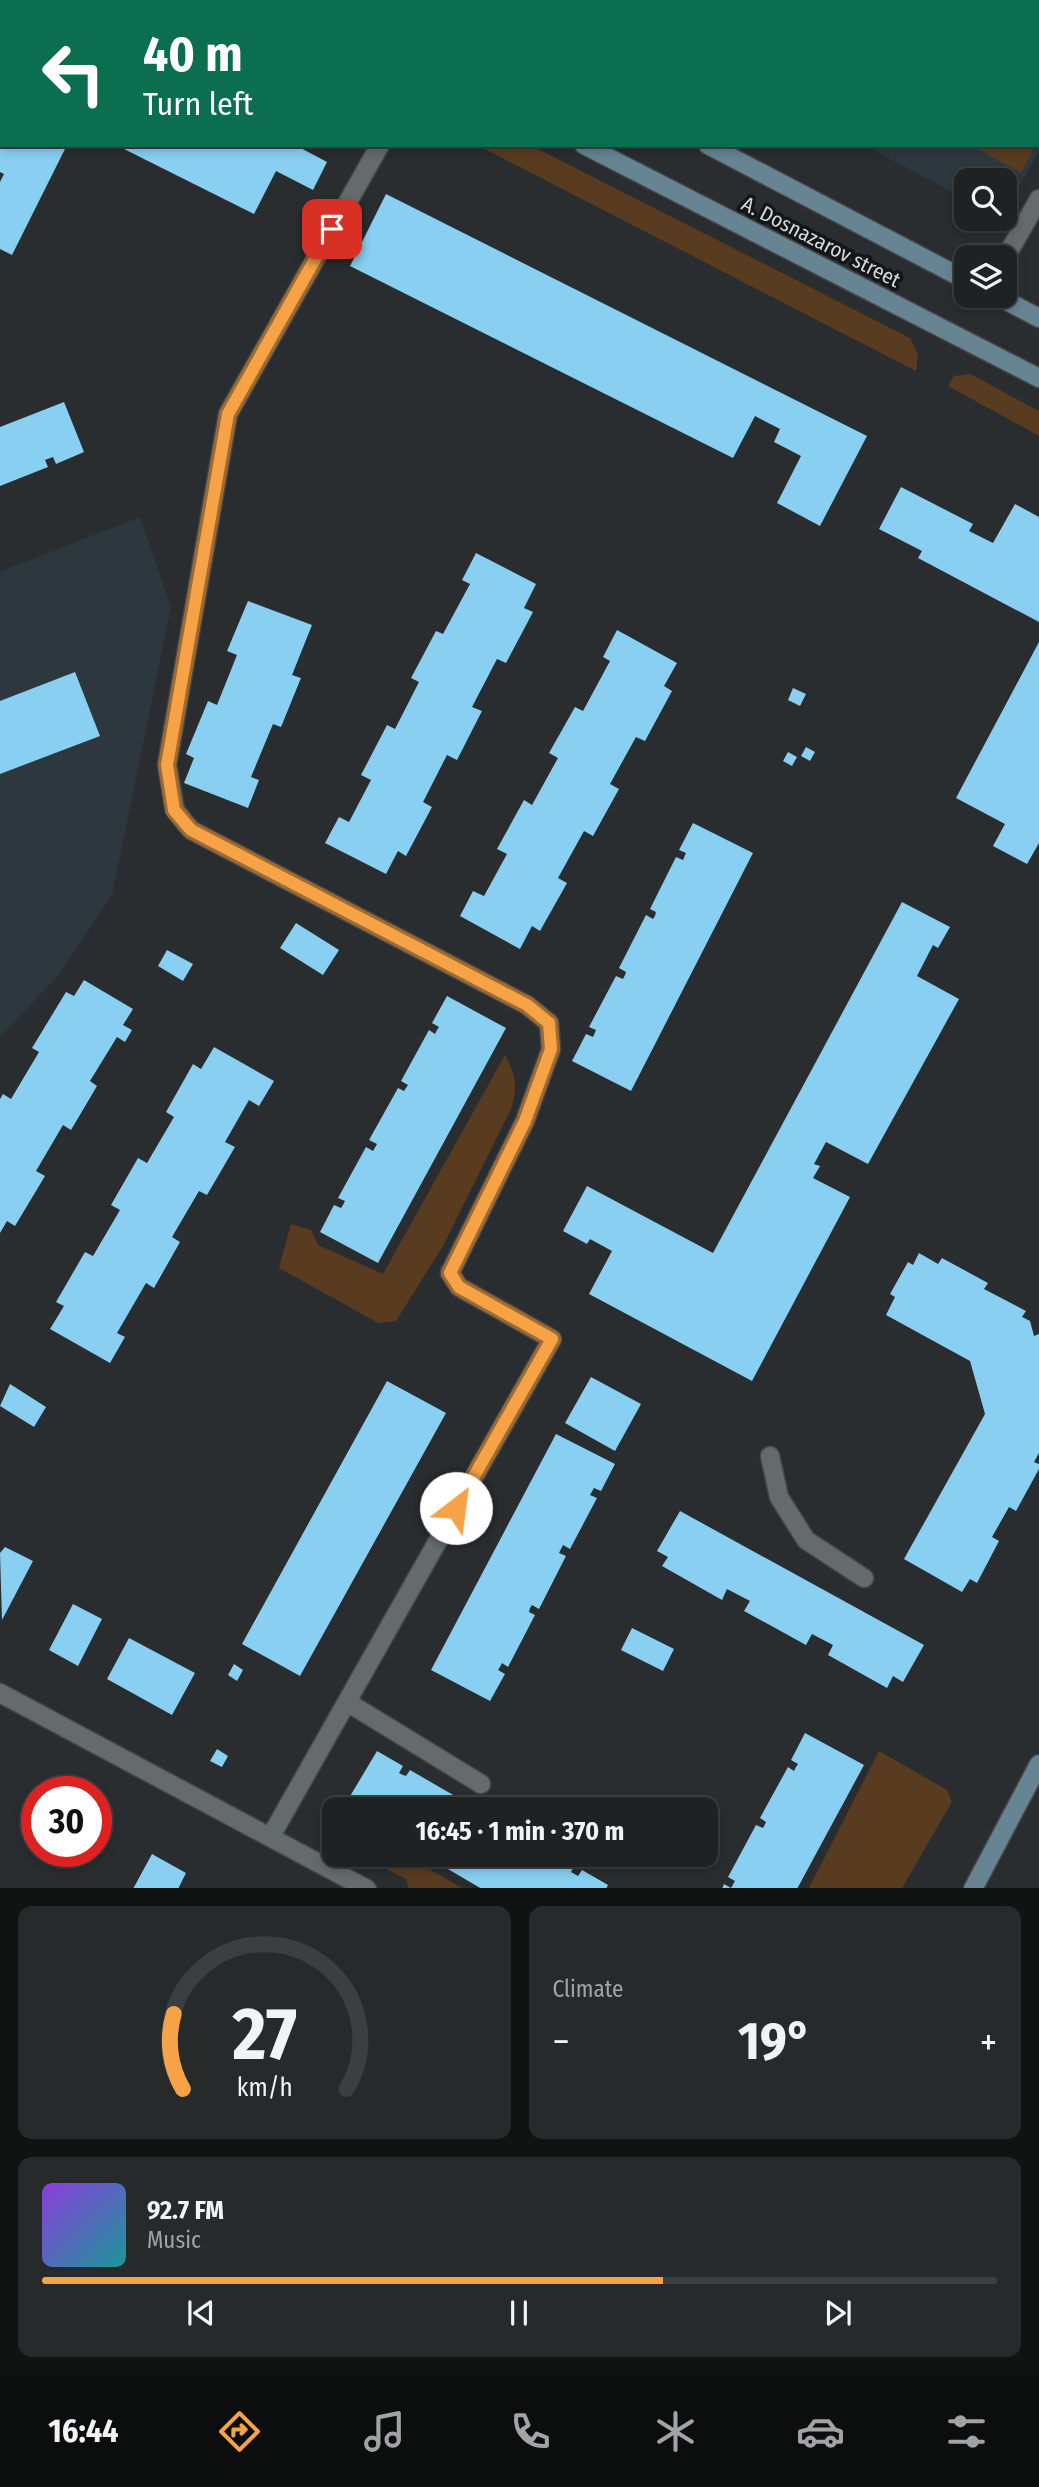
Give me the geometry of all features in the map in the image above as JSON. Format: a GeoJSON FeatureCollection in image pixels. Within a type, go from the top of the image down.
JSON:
{"type":"FeatureCollection","features":[{"type":"Feature","properties":{"kind":"main road","name":"A. Dosnazarov street"},"geometry":{"type":"LineString","coordinates":[[587,147],[1039,378]]}},
{"type":"Feature","properties":{"kind":"main road","name":"A. Dosnazarov street"},"geometry":{"type":"LineString","coordinates":[[712,147],[954,274]]}},
{"type":"Feature","properties":{"kind":"main road"},"geometry":{"type":"LineString","coordinates":[[1017,306],[1039,318]]}},
{"type":"Feature","properties":{"kind":"main road"},"geometry":{"type":"LineString","coordinates":[[973,1888],[1039,1764]]}},
{"type":"Feature","properties":{"kind":"street"},"geometry":{"type":"LineString","coordinates":[[271,1836],[552,1339],[459,1287],[450,1273],[525,1121],[551,1049],[549,1023],[527,1005],[191,830],[174,810],[167,765],[228,414],[379,147]]}},
{"type":"Feature","properties":{"kind":"street"},"geometry":{"type":"LineString","coordinates":[[1013,245],[1039,199]]}},
{"type":"Feature","properties":{"kind":"street"},"geometry":{"type":"LineString","coordinates":[[770,1456],[779,1497],[806,1540],[864,1578]]}},
{"type":"Feature","properties":{"kind":"street"},"geometry":{"type":"LineString","coordinates":[[0,1693],[367,1888]]}},
{"type":"Feature","properties":{"kind":"street"},"geometry":{"type":"LineString","coordinates":[[347,1702],[481,1784]]}},
{"type":"Feature","properties":{"kind":"shaded area"},"geometry":{"type":"Polygon","coordinates":[[[481,147],[534,147],[910,338],[918,355],[916,371],[481,147]]]}},
{"type":"Feature","properties":{"kind":"shaded area"},"geometry":{"type":"Polygon","coordinates":[[[867,147],[1039,147],[1017,190],[1017,168],[954,168],[954,193],[867,147]]]}},
{"type":"Feature","properties":{"kind":"shaded area"},"geometry":{"type":"Polygon","coordinates":[[[974,147],[1035,147],[1021,173],[1017,168],[1012,168],[974,147]]]}},
{"type":"Feature","properties":{"kind":"shaded area"},"geometry":{"type":"Polygon","coordinates":[[[970,374],[1039,411],[1039,436],[948,386],[954,376],[970,374]]]}},
{"type":"Feature","properties":{"kind":"shaded area"},"geometry":{"type":"Polygon","coordinates":[[[140,517],[171,607],[112,895],[57,977],[0,1037],[0,572],[140,517]]]}},
{"type":"Feature","properties":{"kind":"shaded area"},"geometry":{"type":"Polygon","coordinates":[[[505,1055],[515,1081],[511,1109],[443,1246],[396,1321],[378,1323],[279,1268],[291,1224],[311,1230],[318,1245],[383,1274],[505,1055]]]}},
{"type":"Feature","properties":{"kind":"shaded area"},"geometry":{"type":"Polygon","coordinates":[[[879,1751],[947,1790],[952,1802],[902,1888],[809,1888],[879,1751]]]}},
{"type":"Feature","properties":{"kind":"shaded area"},"geometry":{"type":"Polygon","coordinates":[[[382,1867],[426,1867],[462,1888],[409,1888],[406,1879],[382,1867]]]}},
{"type":"Feature","properties":{"kind":"building"},"geometry":{"type":"Polygon","coordinates":[[[0,147],[66,147],[12,255],[0,249],[0,182],[4,174],[0,172],[0,147]]]}},
{"type":"Feature","properties":{"kind":"building"},"geometry":{"type":"Polygon","coordinates":[[[120,147],[299,147],[327,162],[313,190],[276,171],[254,214],[120,147]]]}},
{"type":"Feature","properties":{"kind":"building"},"geometry":{"type":"Polygon","coordinates":[[[386,194],[867,436],[820,526],[777,503],[801,456],[774,442],[780,429],[755,416],[733,458],[350,266],[386,194]]]}},
{"type":"Feature","properties":{"kind":"building"},"geometry":{"type":"Polygon","coordinates":[[[64,402],[84,452],[56,464],[53,457],[45,460],[48,467],[0,486],[0,427],[64,402]]]}},
{"type":"Feature","properties":{"kind":"building"},"geometry":{"type":"Polygon","coordinates":[[[901,487],[973,524],[969,531],[993,543],[1015,504],[1039,517],[1039,622],[918,558],[922,551],[879,529],[901,487]]]}},
{"type":"Feature","properties":{"kind":"building"},"geometry":{"type":"Polygon","coordinates":[[[476,553],[536,584],[524,608],[533,612],[506,663],[497,659],[472,707],[482,711],[457,760],[447,755],[423,802],[432,807],[406,856],[398,851],[386,874],[325,843],[339,817],[349,822],[371,780],[361,775],[387,725],[395,729],[419,682],[411,678],[436,631],[443,634],[470,584],[462,580],[476,553]]]}},
{"type":"Feature","properties":{"kind":"building"},"geometry":{"type":"Polygon","coordinates":[[[248,601],[312,625],[292,675],[301,678],[281,727],[273,724],[251,777],[259,780],[248,808],[184,783],[194,758],[186,754],[208,701],[217,705],[237,655],[227,651],[248,601]]]}},
{"type":"Feature","properties":{"kind":"building"},"geometry":{"type":"Polygon","coordinates":[[[617,630],[677,663],[664,686],[672,691],[645,741],[636,737],[610,784],[619,789],[593,836],[584,831],[558,878],[567,883],[540,931],[532,926],[520,949],[460,916],[473,891],[484,896],[507,854],[497,849],[524,800],[532,805],[558,758],[549,753],[575,707],[583,711],[610,661],[603,657],[617,630]]]}},
{"type":"Feature","properties":{"kind":"building"},"geometry":{"type":"Polygon","coordinates":[[[1039,642],[1039,843],[1027,864],[993,846],[1005,824],[956,798],[1039,642]]]}},
{"type":"Feature","properties":{"kind":"building"},"geometry":{"type":"Polygon","coordinates":[[[75,672],[100,736],[0,774],[0,701],[75,672]]]}},
{"type":"Feature","properties":{"kind":"building"},"geometry":{"type":"Polygon","coordinates":[[[793,688],[806,694],[800,706],[788,700],[793,688]]]}},
{"type":"Feature","properties":{"kind":"building"},"geometry":{"type":"Polygon","coordinates":[[[806,747],[815,752],[810,761],[801,756],[806,747]]]}},
{"type":"Feature","properties":{"kind":"building"},"geometry":{"type":"Polygon","coordinates":[[[788,752],[797,757],[792,766],[783,761],[788,752]]]}},
{"type":"Feature","properties":{"kind":"building"},"geometry":{"type":"Polygon","coordinates":[[[693,823],[753,853],[631,1091],[572,1061],[586,1034],[593,1037],[596,1030],[589,1027],[616,976],[623,979],[626,972],[619,968],[646,915],[653,919],[655,916],[656,912],[650,909],[676,857],[683,860],[686,853],[679,850],[693,823]]]}},
{"type":"Feature","properties":{"kind":"building"},"geometry":{"type":"Polygon","coordinates":[[[902,902],[950,927],[938,948],[933,945],[917,976],[959,999],[868,1164],[826,1142],[814,1164],[820,1166],[813,1178],[850,1197],[752,1381],[589,1294],[612,1251],[590,1239],[587,1244],[563,1231],[587,1186],[713,1253],[902,902]]]}},
{"type":"Feature","properties":{"kind":"building"},"geometry":{"type":"Polygon","coordinates":[[[296,923],[339,950],[323,975],[280,948],[296,923]]]}},
{"type":"Feature","properties":{"kind":"building"},"geometry":{"type":"Polygon","coordinates":[[[167,950],[193,964],[183,981],[158,966],[167,950]]]}},
{"type":"Feature","properties":{"kind":"building"},"geometry":{"type":"Polygon","coordinates":[[[84,980],[133,1009],[123,1025],[132,1030],[125,1042],[117,1037],[90,1081],[97,1086],[71,1130],[63,1125],[36,1171],[45,1176],[15,1226],[7,1221],[0,1233],[0,1099],[3,1094],[11,1099],[39,1052],[32,1048],[66,992],[74,996],[84,980]]]}},
{"type":"Feature","properties":{"kind":"building"},"geometry":{"type":"Polygon","coordinates":[[[447,996],[506,1028],[378,1263],[320,1232],[334,1205],[341,1208],[343,1205],[345,1201],[338,1198],[366,1147],[373,1151],[377,1144],[369,1140],[398,1088],[404,1091],[408,1085],[401,1081],[429,1030],[435,1034],[439,1027],[432,1023],[447,996]]]}},
{"type":"Feature","properties":{"kind":"building"},"geometry":{"type":"Polygon","coordinates":[[[214,1047],[274,1081],[259,1106],[249,1100],[225,1142],[235,1147],[207,1195],[199,1191],[172,1237],[180,1242],[154,1288],[146,1283],[117,1333],[125,1337],[110,1363],[50,1329],[64,1306],[56,1302],[85,1252],[93,1256],[120,1210],[111,1205],[138,1158],[147,1163],[174,1117],[166,1112],[193,1064],[201,1069],[214,1047]]]}},
{"type":"Feature","properties":{"kind":"building"},"geometry":{"type":"Polygon","coordinates":[[[919,1253],[938,1264],[942,1258],[988,1283],[984,1289],[1026,1311],[1022,1317],[1030,1321],[1034,1336],[1039,1334],[1039,1453],[1034,1462],[1039,1464],[1039,1469],[1016,1511],[1009,1507],[992,1537],[999,1541],[977,1583],[970,1579],[962,1592],[904,1559],[985,1414],[970,1361],[886,1315],[895,1297],[890,1294],[908,1262],[913,1265],[919,1253]]]}},
{"type":"Feature","properties":{"kind":"building"},"geometry":{"type":"Polygon","coordinates":[[[591,1377],[641,1404],[615,1451],[565,1423],[591,1377]]]}},
{"type":"Feature","properties":{"kind":"building"},"geometry":{"type":"Polygon","coordinates":[[[387,1381],[446,1413],[300,1676],[242,1644],[387,1381]]]}},
{"type":"Feature","properties":{"kind":"building"},"geometry":{"type":"Polygon","coordinates":[[[10,1384],[46,1407],[34,1427],[0,1406],[10,1384]]]}},
{"type":"Feature","properties":{"kind":"building"},"geometry":{"type":"Polygon","coordinates":[[[556,1434],[615,1464],[601,1491],[594,1488],[590,1495],[597,1498],[570,1549],[563,1545],[559,1553],[566,1556],[539,1609],[532,1605],[530,1608],[529,1612],[535,1615],[508,1667],[502,1663],[498,1670],[505,1674],[490,1701],[431,1670],[556,1434]]]}},
{"type":"Feature","properties":{"kind":"building"},"geometry":{"type":"Polygon","coordinates":[[[680,1511],[924,1645],[903,1682],[893,1676],[887,1688],[828,1655],[833,1645],[812,1634],[806,1645],[744,1611],[750,1601],[727,1589],[722,1600],[662,1566],[668,1557],[657,1551],[680,1511]]]}},
{"type":"Feature","properties":{"kind":"building"},"geometry":{"type":"Polygon","coordinates":[[[5,1547],[33,1561],[2,1620],[0,1553],[5,1547]]]}},
{"type":"Feature","properties":{"kind":"building"},"geometry":{"type":"Polygon","coordinates":[[[73,1604],[102,1619],[78,1666],[49,1650],[73,1604]]]}},
{"type":"Feature","properties":{"kind":"building"},"geometry":{"type":"Polygon","coordinates":[[[632,1628],[674,1649],[663,1671],[621,1650],[632,1628]]]}},
{"type":"Feature","properties":{"kind":"building"},"geometry":{"type":"Polygon","coordinates":[[[129,1638],[195,1673],[172,1715],[107,1679],[129,1638]]]}},
{"type":"Feature","properties":{"kind":"building"},"geometry":{"type":"Polygon","coordinates":[[[234,1664],[243,1670],[237,1681],[228,1675],[234,1664]]]}},
{"type":"Feature","properties":{"kind":"building"},"geometry":{"type":"Polygon","coordinates":[[[805,1733],[864,1765],[798,1888],[731,1888],[735,1881],[728,1877],[756,1825],[763,1828],[766,1822],[760,1818],[788,1767],[794,1771],[798,1764],[791,1760],[805,1733]]]}},
{"type":"Feature","properties":{"kind":"building"},"geometry":{"type":"Polygon","coordinates":[[[217,1749],[228,1756],[222,1767],[210,1761],[217,1749]]]}},
{"type":"Feature","properties":{"kind":"building"},"geometry":{"type":"Polygon","coordinates":[[[377,1751],[403,1766],[399,1773],[406,1776],[410,1770],[457,1797],[350,1797],[377,1751]]]}},
{"type":"Feature","properties":{"kind":"building"},"geometry":{"type":"Polygon","coordinates":[[[152,1854],[186,1873],[178,1888],[134,1888],[152,1854]]]}},
{"type":"Feature","properties":{"kind":"building"},"geometry":{"type":"Polygon","coordinates":[[[444,1867],[574,1867],[571,1872],[578,1876],[582,1870],[608,1885],[606,1888],[480,1888],[444,1867]]]}},
{"type":"Feature","properties":{"kind":"route"},"geometry":{"type":"LineString","coordinates":[[332,229],[228,414],[167,765],[174,810],[191,830],[527,1005],[549,1023],[551,1049],[525,1121],[450,1273],[459,1287],[552,1339],[456,1508]]}}]}
